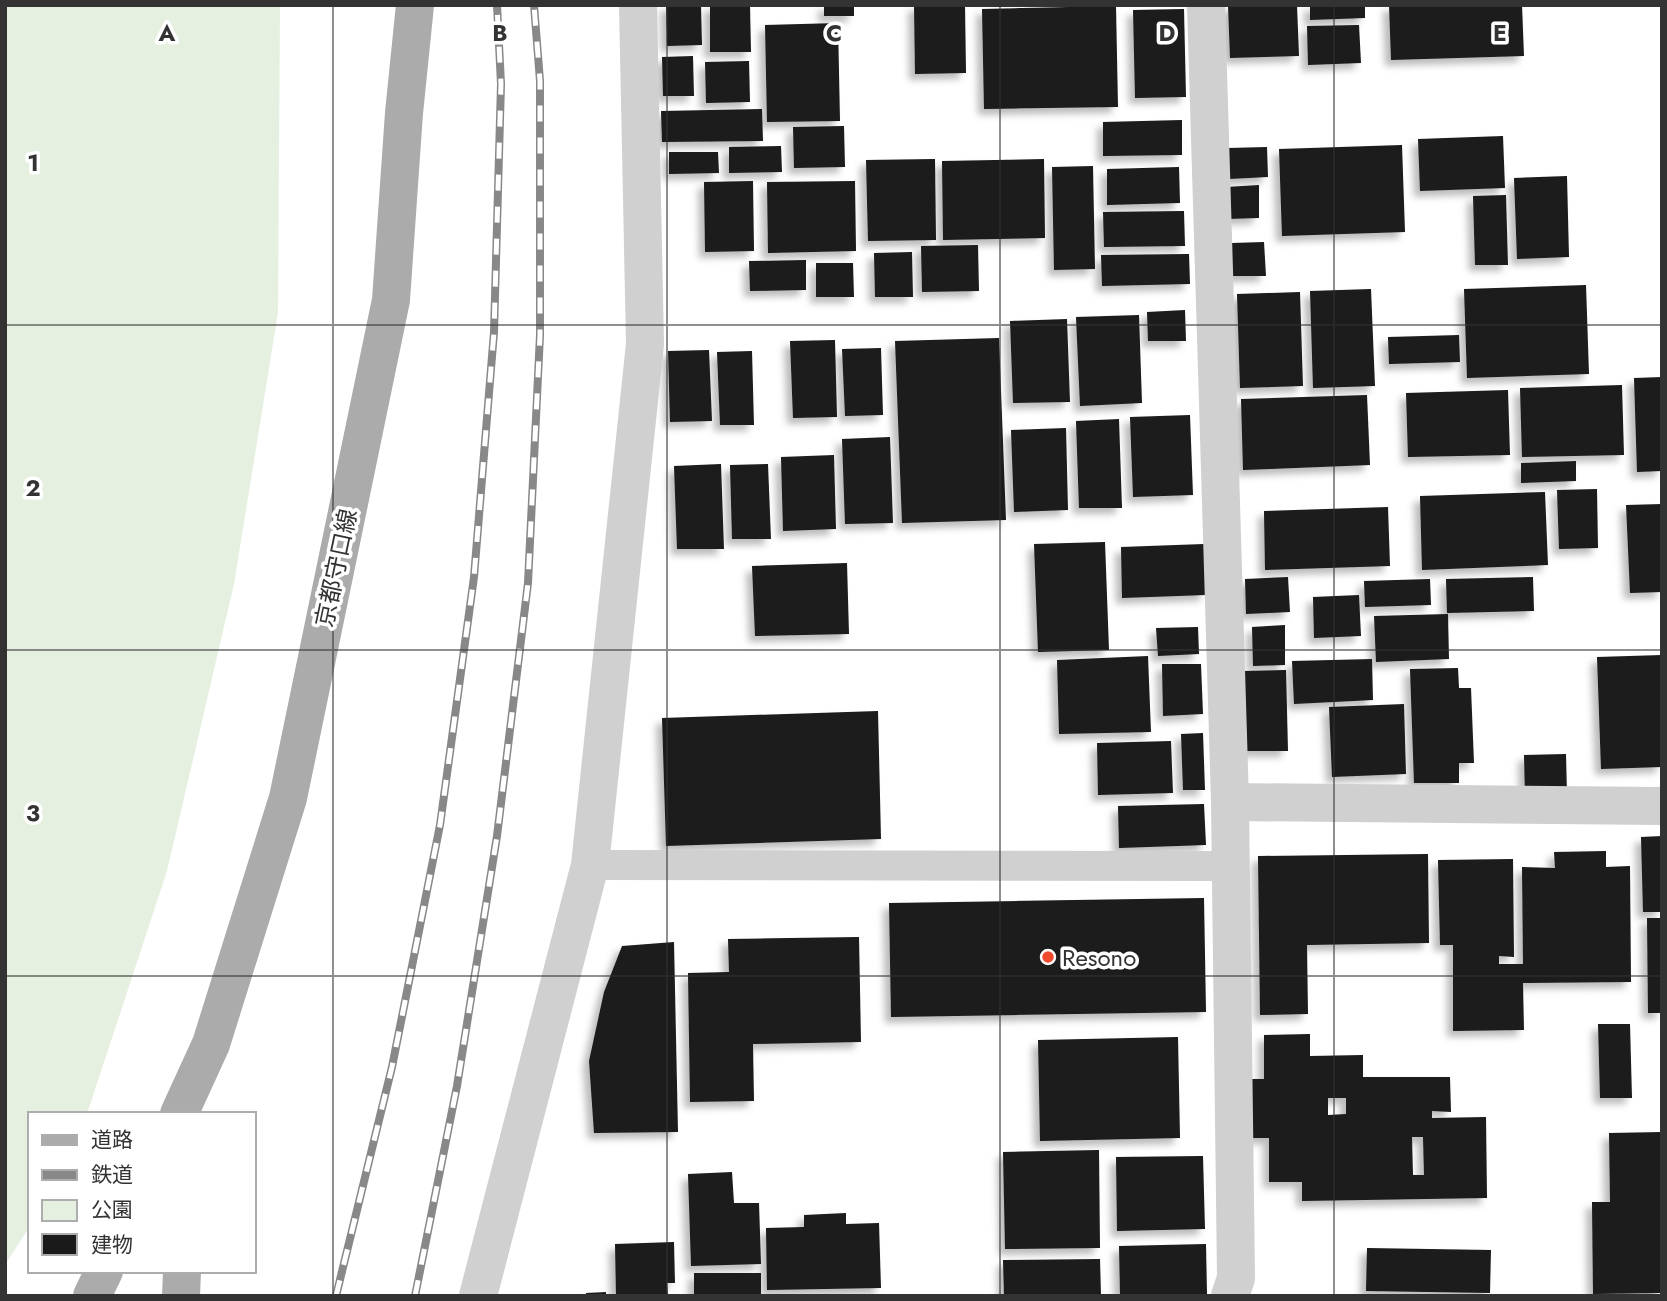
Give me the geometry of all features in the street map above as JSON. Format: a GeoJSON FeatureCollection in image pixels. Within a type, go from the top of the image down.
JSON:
{"type":"FeatureCollection","features":[{"type":"Feature","properties":{"kind":"main road","name":"京都守口線"},"geometry":{"type":"LineString","coordinates":[[180,1112],[211,1044],[288,797],[391,300],[404,113],[415,5]]}},
{"type":"Feature","properties":{"kind":"main road"},"geometry":{"type":"LineString","coordinates":[[195,1112],[211,1044]]}},
{"type":"Feature","properties":{"kind":"main road"},"geometry":{"type":"LineString","coordinates":[[92,1296],[103,1273]]}},
{"type":"Feature","properties":{"kind":"main road"},"geometry":{"type":"LineString","coordinates":[[181,1273],[181,1296]]}},
{"type":"Feature","properties":{"kind":"street"},"geometry":{"type":"LineString","coordinates":[[478,1296],[590,865],[645,344],[638,5]]}},
{"type":"Feature","properties":{"kind":"street"},"geometry":{"type":"LineString","coordinates":[[1206,5],[1230,802],[1236,1279],[1230,1296]]}},
{"type":"Feature","properties":{"kind":"street"},"geometry":{"type":"LineString","coordinates":[[1230,802],[1662,806]]}},
{"type":"Feature","properties":{"kind":"lane"},"geometry":{"type":"LineString","coordinates":[[590,865],[1231,866]]}},
{"type":"Feature","properties":{"kind":"green space"},"geometry":{"type":"Polygon","coordinates":[[[5,5],[280,5],[278,313],[234,584],[167,871],[88,1112],[28,1112],[28,1229],[5,1265],[5,5]]]}},
{"type":"Feature","properties":{"kind":"building"},"geometry":{"type":"Polygon","coordinates":[[[666,5],[701,5],[702,45],[667,46],[666,5]]]}},
{"type":"Feature","properties":{"kind":"building"},"geometry":{"type":"Polygon","coordinates":[[[710,5],[750,5],[751,52],[710,52],[710,5]]]}},
{"type":"Feature","properties":{"kind":"building"},"geometry":{"type":"Polygon","coordinates":[[[824,5],[854,5],[854,16],[824,16],[824,5]]]}},
{"type":"Feature","properties":{"kind":"building"},"geometry":{"type":"Polygon","coordinates":[[[914,5],[965,5],[966,73],[915,74],[914,5]]]}},
{"type":"Feature","properties":{"kind":"building"},"geometry":{"type":"Polygon","coordinates":[[[1228,5],[1297,5],[1299,56],[1230,58],[1228,5]]]}},
{"type":"Feature","properties":{"kind":"building"},"geometry":{"type":"Polygon","coordinates":[[[1310,5],[1365,5],[1365,18],[1310,20],[1310,5]]]}},
{"type":"Feature","properties":{"kind":"building"},"geometry":{"type":"Polygon","coordinates":[[[1389,5],[1522,5],[1524,56],[1391,60],[1389,5]]]}},
{"type":"Feature","properties":{"kind":"building"},"geometry":{"type":"Polygon","coordinates":[[[1116,6],[1118,107],[984,109],[982,9],[1116,6]]]}},
{"type":"Feature","properties":{"kind":"building"},"geometry":{"type":"Polygon","coordinates":[[[1184,9],[1186,97],[1135,98],[1133,10],[1184,9]]]}},
{"type":"Feature","properties":{"kind":"building"},"geometry":{"type":"Polygon","coordinates":[[[838,23],[840,121],[767,122],[765,25],[838,23]]]}},
{"type":"Feature","properties":{"kind":"building"},"geometry":{"type":"Polygon","coordinates":[[[1359,25],[1361,63],[1308,65],[1307,26],[1359,25]]]}},
{"type":"Feature","properties":{"kind":"building"},"geometry":{"type":"Polygon","coordinates":[[[693,56],[694,96],[663,96],[662,57],[693,56]]]}},
{"type":"Feature","properties":{"kind":"building"},"geometry":{"type":"Polygon","coordinates":[[[749,61],[750,102],[706,103],[705,62],[749,61]]]}},
{"type":"Feature","properties":{"kind":"building"},"geometry":{"type":"Polygon","coordinates":[[[762,109],[763,141],[662,142],[661,111],[762,109]]]}},
{"type":"Feature","properties":{"kind":"building"},"geometry":{"type":"Polygon","coordinates":[[[1182,120],[1182,155],[1103,156],[1103,122],[1182,120]]]}},
{"type":"Feature","properties":{"kind":"building"},"geometry":{"type":"Polygon","coordinates":[[[844,126],[845,167],[794,168],[793,127],[844,126]]]}},
{"type":"Feature","properties":{"kind":"building"},"geometry":{"type":"Polygon","coordinates":[[[1503,136],[1505,188],[1420,191],[1418,139],[1503,136]]]}},
{"type":"Feature","properties":{"kind":"building"},"geometry":{"type":"Polygon","coordinates":[[[1402,145],[1405,232],[1282,236],[1279,149],[1402,145]]]}},
{"type":"Feature","properties":{"kind":"building"},"geometry":{"type":"Polygon","coordinates":[[[781,146],[782,172],[729,173],[729,147],[781,146]]]}},
{"type":"Feature","properties":{"kind":"building"},"geometry":{"type":"Polygon","coordinates":[[[1267,147],[1268,177],[1229,179],[1228,148],[1267,147]]]}},
{"type":"Feature","properties":{"kind":"building"},"geometry":{"type":"Polygon","coordinates":[[[669,152],[718,152],[719,173],[669,174],[669,152]]]}},
{"type":"Feature","properties":{"kind":"building"},"geometry":{"type":"Polygon","coordinates":[[[935,159],[936,240],[868,241],[866,160],[935,159]]]}},
{"type":"Feature","properties":{"kind":"building"},"geometry":{"type":"Polygon","coordinates":[[[1044,159],[1045,238],[943,240],[942,161],[1044,159]]]}},
{"type":"Feature","properties":{"kind":"building"},"geometry":{"type":"Polygon","coordinates":[[[1093,166],[1095,269],[1054,270],[1052,167],[1093,166]]]}},
{"type":"Feature","properties":{"kind":"building"},"geometry":{"type":"Polygon","coordinates":[[[1179,167],[1180,203],[1107,205],[1107,169],[1179,167]]]}},
{"type":"Feature","properties":{"kind":"building"},"geometry":{"type":"Polygon","coordinates":[[[1567,176],[1569,257],[1517,259],[1514,178],[1567,176]]]}},
{"type":"Feature","properties":{"kind":"building"},"geometry":{"type":"Polygon","coordinates":[[[753,181],[754,251],[705,252],[704,182],[753,181]]]}},
{"type":"Feature","properties":{"kind":"building"},"geometry":{"type":"Polygon","coordinates":[[[855,181],[856,251],[768,253],[767,182],[855,181]]]}},
{"type":"Feature","properties":{"kind":"building"},"geometry":{"type":"Polygon","coordinates":[[[1259,185],[1259,218],[1227,219],[1226,187],[1259,185]]]}},
{"type":"Feature","properties":{"kind":"building"},"geometry":{"type":"Polygon","coordinates":[[[1506,195],[1508,265],[1475,265],[1473,196],[1506,195]]]}},
{"type":"Feature","properties":{"kind":"building"},"geometry":{"type":"Polygon","coordinates":[[[1184,211],[1185,246],[1104,247],[1103,212],[1184,211]]]}},
{"type":"Feature","properties":{"kind":"building"},"geometry":{"type":"Polygon","coordinates":[[[1264,242],[1266,276],[1232,276],[1232,243],[1264,242]]]}},
{"type":"Feature","properties":{"kind":"building"},"geometry":{"type":"Polygon","coordinates":[[[978,245],[979,291],[922,292],[921,246],[978,245]]]}},
{"type":"Feature","properties":{"kind":"building"},"geometry":{"type":"Polygon","coordinates":[[[912,252],[913,297],[875,297],[874,253],[912,252]]]}},
{"type":"Feature","properties":{"kind":"building"},"geometry":{"type":"Polygon","coordinates":[[[1189,254],[1190,284],[1102,286],[1101,255],[1189,254]]]}},
{"type":"Feature","properties":{"kind":"building"},"geometry":{"type":"Polygon","coordinates":[[[806,260],[806,290],[750,291],[749,261],[806,260]]]}},
{"type":"Feature","properties":{"kind":"building"},"geometry":{"type":"Polygon","coordinates":[[[816,263],[853,263],[854,297],[816,297],[816,263]]]}},
{"type":"Feature","properties":{"kind":"building"},"geometry":{"type":"Polygon","coordinates":[[[1586,285],[1589,374],[1467,378],[1464,289],[1586,285]]]}},
{"type":"Feature","properties":{"kind":"building"},"geometry":{"type":"Polygon","coordinates":[[[1371,289],[1375,386],[1313,388],[1310,291],[1371,289]]]}},
{"type":"Feature","properties":{"kind":"building"},"geometry":{"type":"Polygon","coordinates":[[[1300,292],[1303,386],[1240,388],[1237,294],[1300,292]]]}},
{"type":"Feature","properties":{"kind":"building"},"geometry":{"type":"Polygon","coordinates":[[[1185,310],[1186,341],[1148,341],[1147,312],[1185,310]]]}},
{"type":"Feature","properties":{"kind":"building"},"geometry":{"type":"Polygon","coordinates":[[[1139,315],[1142,403],[1080,406],[1076,317],[1139,315]]]}},
{"type":"Feature","properties":{"kind":"building"},"geometry":{"type":"Polygon","coordinates":[[[1067,319],[1070,402],[1013,403],[1010,321],[1067,319]]]}},
{"type":"Feature","properties":{"kind":"building"},"geometry":{"type":"Polygon","coordinates":[[[1459,335],[1460,362],[1389,364],[1388,337],[1459,335]]]}},
{"type":"Feature","properties":{"kind":"building"},"geometry":{"type":"Polygon","coordinates":[[[999,338],[1006,520],[902,523],[895,341],[999,338]]]}},
{"type":"Feature","properties":{"kind":"building"},"geometry":{"type":"Polygon","coordinates":[[[835,340],[837,417],[793,418],[790,341],[835,340]]]}},
{"type":"Feature","properties":{"kind":"building"},"geometry":{"type":"Polygon","coordinates":[[[881,348],[883,415],[845,416],[842,349],[881,348]]]}},
{"type":"Feature","properties":{"kind":"building"},"geometry":{"type":"Polygon","coordinates":[[[709,350],[712,421],[670,422],[668,351],[709,350]]]}},
{"type":"Feature","properties":{"kind":"building"},"geometry":{"type":"Polygon","coordinates":[[[752,351],[754,425],[720,425],[717,352],[752,351]]]}},
{"type":"Feature","properties":{"kind":"building"},"geometry":{"type":"Polygon","coordinates":[[[1662,377],[1662,471],[1637,472],[1634,378],[1662,377]]]}},
{"type":"Feature","properties":{"kind":"building"},"geometry":{"type":"Polygon","coordinates":[[[1622,385],[1624,455],[1522,457],[1520,388],[1622,385]]]}},
{"type":"Feature","properties":{"kind":"building"},"geometry":{"type":"Polygon","coordinates":[[[1508,390],[1510,455],[1408,457],[1406,393],[1508,390]]]}},
{"type":"Feature","properties":{"kind":"building"},"geometry":{"type":"Polygon","coordinates":[[[1367,395],[1370,465],[1243,470],[1241,399],[1367,395]]]}},
{"type":"Feature","properties":{"kind":"building"},"geometry":{"type":"Polygon","coordinates":[[[1190,415],[1193,495],[1133,497],[1130,417],[1190,415]]]}},
{"type":"Feature","properties":{"kind":"building"},"geometry":{"type":"Polygon","coordinates":[[[1119,419],[1122,508],[1079,508],[1076,421],[1119,419]]]}},
{"type":"Feature","properties":{"kind":"building"},"geometry":{"type":"Polygon","coordinates":[[[1066,428],[1068,510],[1014,512],[1011,430],[1066,428]]]}},
{"type":"Feature","properties":{"kind":"building"},"geometry":{"type":"Polygon","coordinates":[[[890,437],[893,523],[845,524],[842,439],[890,437]]]}},
{"type":"Feature","properties":{"kind":"building"},"geometry":{"type":"Polygon","coordinates":[[[834,455],[836,529],[783,531],[781,457],[834,455]]]}},
{"type":"Feature","properties":{"kind":"building"},"geometry":{"type":"Polygon","coordinates":[[[1576,461],[1576,481],[1521,483],[1521,463],[1576,461]]]}},
{"type":"Feature","properties":{"kind":"building"},"geometry":{"type":"Polygon","coordinates":[[[721,464],[724,549],[677,549],[674,466],[721,464]]]}},
{"type":"Feature","properties":{"kind":"building"},"geometry":{"type":"Polygon","coordinates":[[[768,464],[771,539],[732,539],[730,465],[768,464]]]}},
{"type":"Feature","properties":{"kind":"building"},"geometry":{"type":"Polygon","coordinates":[[[1597,489],[1598,548],[1559,549],[1557,490],[1597,489]]]}},
{"type":"Feature","properties":{"kind":"building"},"geometry":{"type":"Polygon","coordinates":[[[1545,492],[1548,565],[1422,570],[1420,496],[1545,492]]]}},
{"type":"Feature","properties":{"kind":"building"},"geometry":{"type":"Polygon","coordinates":[[[1662,504],[1662,592],[1630,593],[1626,505],[1662,504]]]}},
{"type":"Feature","properties":{"kind":"building"},"geometry":{"type":"Polygon","coordinates":[[[1388,507],[1390,566],[1265,570],[1264,511],[1388,507]]]}},
{"type":"Feature","properties":{"kind":"building"},"geometry":{"type":"Polygon","coordinates":[[[1105,542],[1109,650],[1038,652],[1034,544],[1105,542]]]}},
{"type":"Feature","properties":{"kind":"building"},"geometry":{"type":"Polygon","coordinates":[[[1204,544],[1206,595],[1122,598],[1121,547],[1204,544]]]}},
{"type":"Feature","properties":{"kind":"building"},"geometry":{"type":"Polygon","coordinates":[[[847,563],[849,634],[755,636],[752,566],[847,563]]]}},
{"type":"Feature","properties":{"kind":"building"},"geometry":{"type":"Polygon","coordinates":[[[1288,577],[1290,612],[1246,614],[1245,579],[1288,577]]]}},
{"type":"Feature","properties":{"kind":"building"},"geometry":{"type":"Polygon","coordinates":[[[1533,577],[1534,611],[1447,613],[1446,579],[1533,577]]]}},
{"type":"Feature","properties":{"kind":"building"},"geometry":{"type":"Polygon","coordinates":[[[1430,579],[1431,605],[1365,607],[1364,581],[1430,579]]]}},
{"type":"Feature","properties":{"kind":"building"},"geometry":{"type":"Polygon","coordinates":[[[1359,595],[1361,636],[1314,638],[1313,597],[1359,595]]]}},
{"type":"Feature","properties":{"kind":"building"},"geometry":{"type":"Polygon","coordinates":[[[1448,614],[1449,659],[1376,662],[1374,616],[1448,614]]]}},
{"type":"Feature","properties":{"kind":"building"},"geometry":{"type":"Polygon","coordinates":[[[1285,625],[1285,665],[1253,666],[1252,627],[1285,625]]]}},
{"type":"Feature","properties":{"kind":"building"},"geometry":{"type":"Polygon","coordinates":[[[1198,627],[1199,654],[1158,656],[1156,628],[1198,627]]]}},
{"type":"Feature","properties":{"kind":"building"},"geometry":{"type":"Polygon","coordinates":[[[1662,655],[1662,767],[1601,769],[1597,657],[1662,655]]]}},
{"type":"Feature","properties":{"kind":"building"},"geometry":{"type":"Polygon","coordinates":[[[1148,656],[1151,732],[1059,734],[1057,660],[1148,656]]]}},
{"type":"Feature","properties":{"kind":"building"},"geometry":{"type":"Polygon","coordinates":[[[1372,659],[1373,700],[1294,704],[1292,661],[1372,659]]]}},
{"type":"Feature","properties":{"kind":"building"},"geometry":{"type":"Polygon","coordinates":[[[1162,664],[1201,664],[1203,714],[1163,716],[1162,664]]]}},
{"type":"Feature","properties":{"kind":"building"},"geometry":{"type":"Polygon","coordinates":[[[1458,668],[1459,688],[1471,688],[1474,763],[1459,763],[1459,783],[1414,783],[1410,669],[1458,668]]]}},
{"type":"Feature","properties":{"kind":"building"},"geometry":{"type":"Polygon","coordinates":[[[1286,670],[1288,751],[1247,751],[1244,671],[1286,670]]]}},
{"type":"Feature","properties":{"kind":"building"},"geometry":{"type":"Polygon","coordinates":[[[1404,704],[1406,774],[1332,777],[1329,707],[1404,704]]]}},
{"type":"Feature","properties":{"kind":"building"},"geometry":{"type":"Polygon","coordinates":[[[878,711],[881,839],[666,846],[662,718],[878,711]]]}},
{"type":"Feature","properties":{"kind":"building"},"geometry":{"type":"Polygon","coordinates":[[[1203,733],[1205,790],[1183,790],[1181,734],[1203,733]]]}},
{"type":"Feature","properties":{"kind":"building"},"geometry":{"type":"Polygon","coordinates":[[[1171,741],[1173,793],[1098,795],[1097,743],[1171,741]]]}},
{"type":"Feature","properties":{"kind":"building"},"geometry":{"type":"Polygon","coordinates":[[[1566,754],[1567,795],[1525,797],[1524,755],[1566,754]]]}},
{"type":"Feature","properties":{"kind":"building"},"geometry":{"type":"Polygon","coordinates":[[[1204,804],[1206,845],[1119,848],[1118,806],[1204,804]]]}},
{"type":"Feature","properties":{"kind":"building"},"geometry":{"type":"Polygon","coordinates":[[[1662,836],[1662,912],[1643,912],[1641,837],[1662,836]]]}},
{"type":"Feature","properties":{"kind":"building"},"geometry":{"type":"Polygon","coordinates":[[[1606,851],[1606,867],[1630,866],[1631,982],[1523,983],[1524,1030],[1453,1031],[1453,945],[1440,945],[1438,860],[1513,859],[1514,957],[1499,956],[1499,964],[1523,964],[1522,867],[1555,868],[1554,852],[1606,851]]]}},
{"type":"Feature","properties":{"kind":"building"},"geometry":{"type":"Polygon","coordinates":[[[1428,854],[1429,943],[1307,945],[1308,1014],[1260,1015],[1258,856],[1428,854]]]}},
{"type":"Feature","properties":{"kind":"building","name":"Resono"},"geometry":{"type":"Polygon","coordinates":[[[1204,898],[1206,1012],[891,1017],[889,903],[1204,898]]]}},
{"type":"Feature","properties":{"kind":"building"},"geometry":{"type":"Polygon","coordinates":[[[1647,918],[1662,918],[1662,1013],[1648,1013],[1647,918]]]}},
{"type":"Feature","properties":{"kind":"building"},"geometry":{"type":"Polygon","coordinates":[[[859,937],[861,1042],[753,1044],[754,1101],[690,1102],[688,973],[729,972],[728,939],[859,937]]]}},
{"type":"Feature","properties":{"kind":"building"},"geometry":{"type":"Polygon","coordinates":[[[674,942],[678,1132],[594,1133],[589,1061],[604,992],[622,946],[674,942]]]}},
{"type":"Feature","properties":{"kind":"building"},"geometry":{"type":"Polygon","coordinates":[[[1598,1024],[1630,1024],[1632,1098],[1600,1098],[1598,1024]]]}},
{"type":"Feature","properties":{"kind":"building"},"geometry":{"type":"Polygon","coordinates":[[[1310,1034],[1310,1056],[1363,1055],[1363,1077],[1450,1077],[1451,1112],[1432,1111],[1432,1118],[1486,1117],[1487,1198],[1302,1201],[1302,1182],[1269,1182],[1269,1138],[1251,1138],[1251,1079],[1264,1079],[1264,1035],[1310,1034]],[[1328,1098],[1328,1115],[1346,1114],[1346,1098],[1328,1098]],[[1412,1137],[1413,1175],[1424,1175],[1423,1137],[1412,1137]]]}},
{"type":"Feature","properties":{"kind":"building"},"geometry":{"type":"Polygon","coordinates":[[[1178,1037],[1180,1138],[1040,1141],[1038,1040],[1178,1037]]]}},
{"type":"Feature","properties":{"kind":"building"},"geometry":{"type":"Polygon","coordinates":[[[1662,1132],[1662,1293],[1593,1294],[1592,1202],[1610,1202],[1609,1133],[1662,1132]]]}},
{"type":"Feature","properties":{"kind":"building"},"geometry":{"type":"Polygon","coordinates":[[[1099,1150],[1100,1248],[1005,1249],[1003,1152],[1099,1150]]]}},
{"type":"Feature","properties":{"kind":"building"},"geometry":{"type":"Polygon","coordinates":[[[1203,1156],[1205,1229],[1117,1231],[1116,1157],[1203,1156]]]}},
{"type":"Feature","properties":{"kind":"building"},"geometry":{"type":"Polygon","coordinates":[[[732,1172],[734,1203],[759,1203],[761,1264],[691,1266],[688,1174],[732,1172]]]}},
{"type":"Feature","properties":{"kind":"building"},"geometry":{"type":"Polygon","coordinates":[[[846,1213],[846,1224],[879,1223],[881,1288],[767,1290],[766,1228],[804,1227],[804,1215],[846,1213]]]}},
{"type":"Feature","properties":{"kind":"building"},"geometry":{"type":"Polygon","coordinates":[[[674,1242],[675,1283],[667,1283],[668,1296],[616,1296],[615,1244],[674,1242]]]}},
{"type":"Feature","properties":{"kind":"building"},"geometry":{"type":"Polygon","coordinates":[[[1206,1244],[1207,1294],[1120,1295],[1119,1246],[1206,1244]]]}},
{"type":"Feature","properties":{"kind":"building"},"geometry":{"type":"Polygon","coordinates":[[[1367,1248],[1491,1250],[1490,1293],[1366,1291],[1367,1248]]]}},
{"type":"Feature","properties":{"kind":"building"},"geometry":{"type":"Polygon","coordinates":[[[1100,1259],[1101,1296],[1004,1296],[1003,1260],[1100,1259]]]}},
{"type":"Feature","properties":{"kind":"building"},"geometry":{"type":"Polygon","coordinates":[[[694,1273],[761,1273],[761,1296],[694,1296],[694,1273]]]}},
{"type":"Feature","properties":{"kind":"building"},"geometry":{"type":"Polygon","coordinates":[[[606,1292],[606,1296],[586,1296],[586,1293],[606,1292]]]}},
{"type":"Feature","properties":{"kind":"railway"},"geometry":{"type":"LineString","coordinates":[[336,1296],[392,1067],[440,825],[474,577],[494,332],[501,84],[497,5]]}},
{"type":"Feature","properties":{"kind":"railway"},"geometry":{"type":"LineString","coordinates":[[415,1296],[457,1086],[497,836],[528,583],[540,335],[540,81],[534,5]]}},
{"type":"Feature","properties":{"kind":"place","name":"Resono"},"geometry":{"type":"Point","coordinates":[1048,957]}}]}
